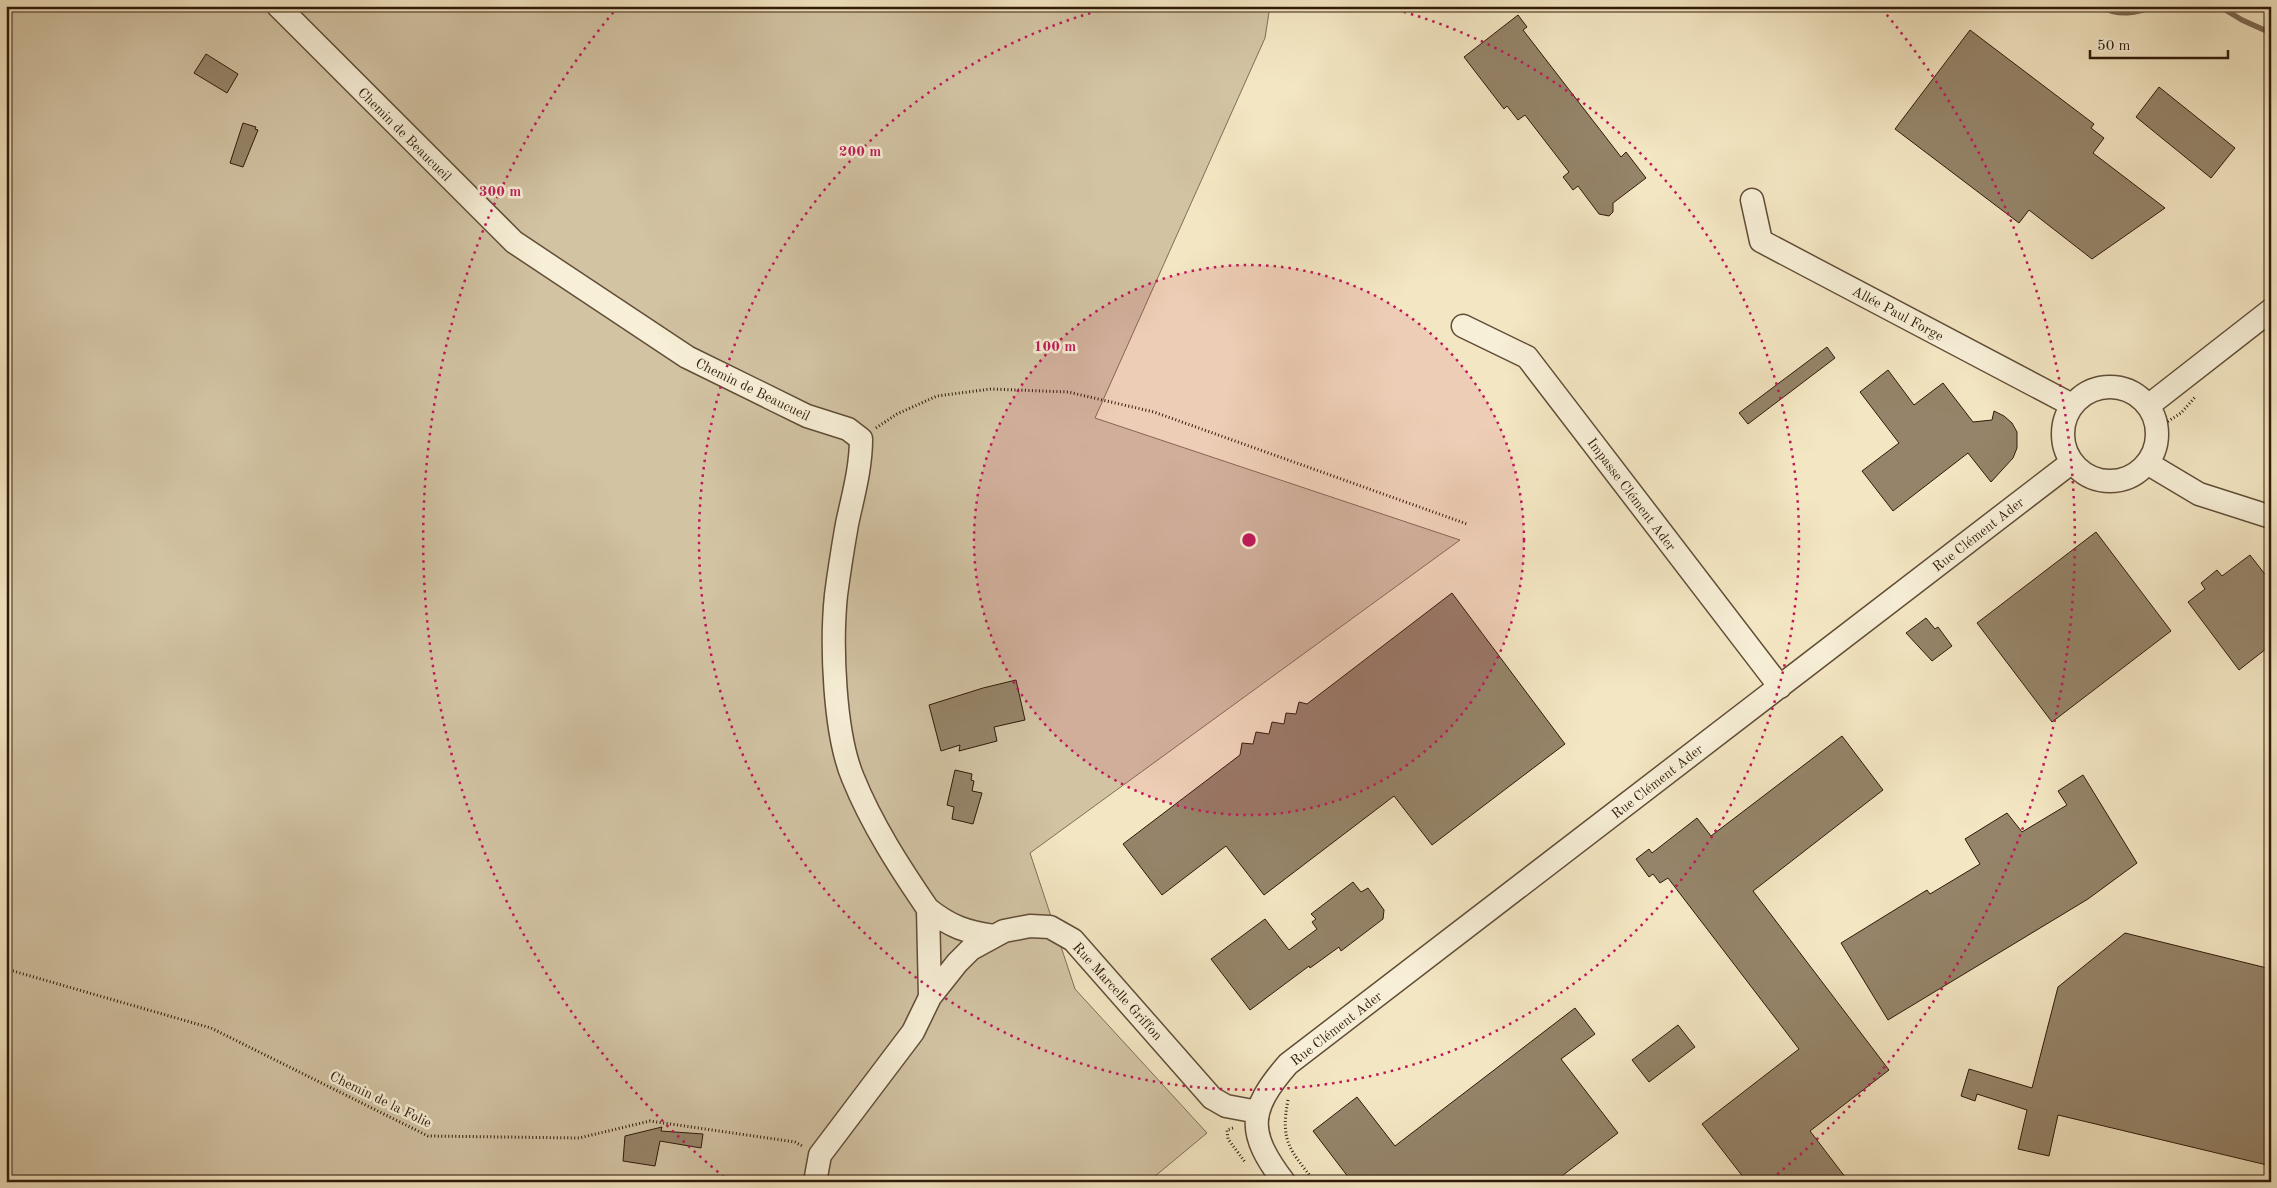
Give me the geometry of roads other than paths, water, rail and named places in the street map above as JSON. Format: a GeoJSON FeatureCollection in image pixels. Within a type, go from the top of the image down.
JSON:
{"type":"FeatureCollection","features":[{"type":"Feature","properties":{"kind":"street","name":"Chemin de Beaucueil"},"geometry":{"type":"LineString","coordinates":[[278,6],[514,242],[687,356],[807,416],[848,429],[860,438],[861,459],[836,596],[836,691],[845,752],[852,778],[890,851],[928,909]]}},
{"type":"Feature","properties":{"kind":"street","name":"Allée Paul Forge"},"geometry":{"type":"LineString","coordinates":[[1752,200],[1761,241],[2072,405]]}},
{"type":"Feature","properties":{"kind":"street"},"geometry":{"type":"LineString","coordinates":[[2148,406],[2271,310]]}},
{"type":"Feature","properties":{"kind":"street","name":"Impasse Clément Ader"},"geometry":{"type":"LineString","coordinates":[[1463,326],[1527,357],[1780,687]]}},
{"type":"Feature","properties":{"kind":"street"},"geometry":{"type":"LineString","coordinates":[[2113,387],[2137,395],[2148,406],[2156,429],[2156,442],[2147,463],[2136,473],[2122,479],[2110,481],[2094,478],[2081,471],[2072,462],[2065,449],[2063,433],[2066,415],[2072,405],[2082,395],[2097,388],[2113,387]]}},
{"type":"Feature","properties":{"kind":"street","name":"Rue Clément Ader"},"geometry":{"type":"LineString","coordinates":[[1258,1112],[1262,1099],[1288,1064],[2072,462]]}},
{"type":"Feature","properties":{"kind":"street"},"geometry":{"type":"LineString","coordinates":[[2147,463],[2199,494],[2271,517]]}},
{"type":"Feature","properties":{"kind":"street"},"geometry":{"type":"LineString","coordinates":[[928,909],[944,922],[964,931],[994,936]]}},
{"type":"Feature","properties":{"kind":"street"},"geometry":{"type":"LineString","coordinates":[[928,909],[930,996]]}},
{"type":"Feature","properties":{"kind":"street","name":"Rue Marcelle Griffon"},"geometry":{"type":"LineString","coordinates":[[815,1182],[820,1155],[913,1032],[930,996],[957,963],[971,949],[994,936],[1004,931],[1030,926],[1050,927],[1073,940],[1212,1098],[1226,1106],[1258,1112]]}},
{"type":"Feature","properties":{"kind":"street"},"geometry":{"type":"LineString","coordinates":[[1258,1112],[1257,1130],[1260,1145],[1266,1158],[1284,1182]]}},
{"type":"Feature","properties":{"kind":"waterway"},"geometry":{"type":"LineString","coordinates":[[2100,6],[2121,13],[2156,6]]}},
{"type":"Feature","properties":{"kind":"waterway"},"geometry":{"type":"LineString","coordinates":[[2219,6],[2242,20],[2271,33]]}}]}
